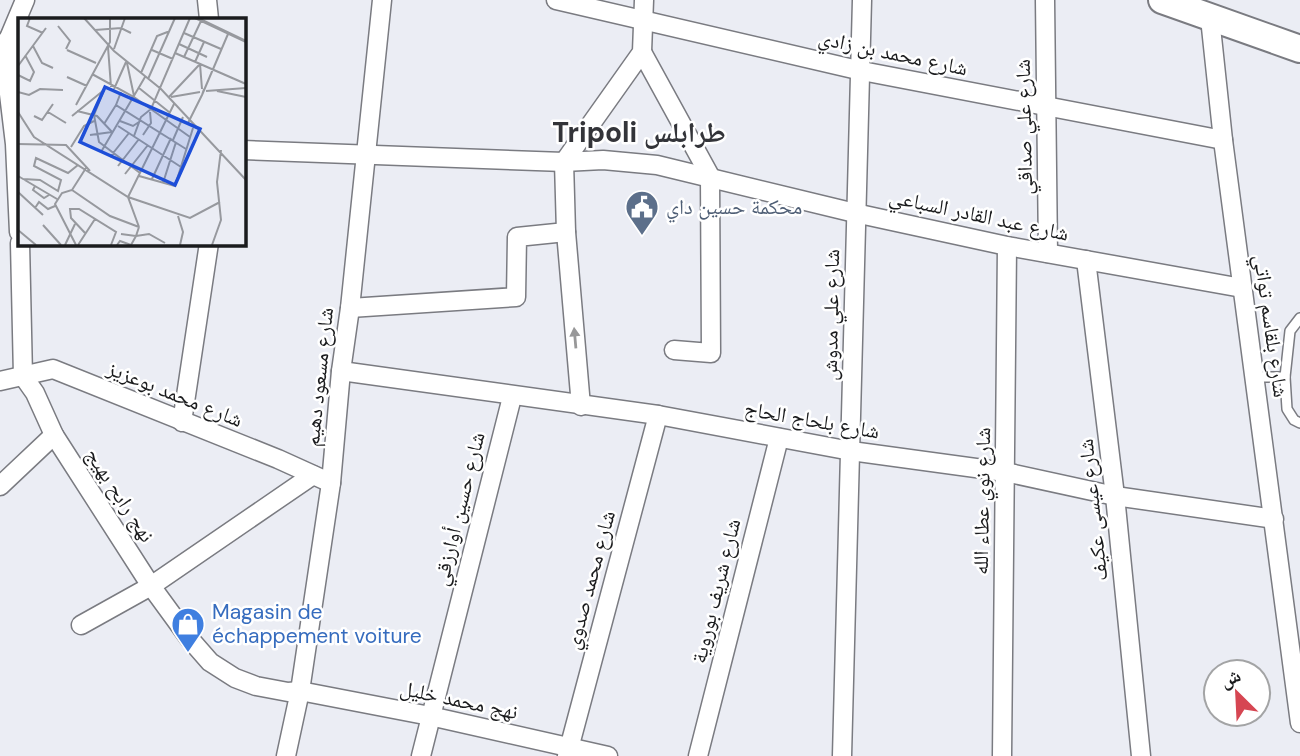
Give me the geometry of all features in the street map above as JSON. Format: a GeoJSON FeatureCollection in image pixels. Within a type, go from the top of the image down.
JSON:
{"type":"FeatureCollection","features":[{"type":"Feature","properties":{"kind":"main road"},"geometry":{"type":"LineString","coordinates":[[1162,0],[1300,49]]}},
{"type":"Feature","properties":{"kind":"street"},"geometry":{"type":"LineString","coordinates":[[18,210],[15,144],[4,44],[24,0]]}},
{"type":"Feature","properties":{"kind":"street"},"geometry":{"type":"LineString","coordinates":[[207,0],[209,18]]}},
{"type":"Feature","properties":{"kind":"street","name":"شارع مسعود دهيم"},"geometry":{"type":"LineString","coordinates":[[286,756],[300,691],[331,483],[382,0]]}},
{"type":"Feature","properties":{"kind":"street","name":"شارع محمد بن زادي"},"geometry":{"type":"LineString","coordinates":[[556,0],[862,71],[1223,140]]}},
{"type":"Feature","properties":{"kind":"street"},"geometry":{"type":"LineString","coordinates":[[581,406],[566,232],[564,162],[642,52],[644,0]]}},
{"type":"Feature","properties":{"kind":"street","name":"شارع علي مدوش"},"geometry":{"type":"LineString","coordinates":[[842,756],[862,0]]}},
{"type":"Feature","properties":{"kind":"street","name":"شارع علي صداقي"},"geometry":{"type":"LineString","coordinates":[[1045,0],[1048,253]]}},
{"type":"Feature","properties":{"kind":"street","name":"شارع بلقاسم تواتي"},"geometry":{"type":"LineString","coordinates":[[1210,18],[1223,140],[1300,723]]}},
{"type":"Feature","properties":{"kind":"street"},"geometry":{"type":"LineString","coordinates":[[642,52],[709,176],[710,353],[674,349]]}},
{"type":"Feature","properties":{"kind":"street","name":"شارع عبد القادر السباعي"},"geometry":{"type":"LineString","coordinates":[[245,150],[564,162],[639,162],[1007,246],[1242,288]]}},
{"type":"Feature","properties":{"kind":"street"},"geometry":{"type":"LineString","coordinates":[[350,308],[516,297],[517,237],[566,232]]}},
{"type":"Feature","properties":{"kind":"street","name":"نهج رابح بهيج"},"geometry":{"type":"LineString","coordinates":[[20,245],[23,376],[35,393],[54,435],[151,586],[210,662],[234,678],[256,686],[288,692],[300,691]]}},
{"type":"Feature","properties":{"kind":"street"},"geometry":{"type":"LineString","coordinates":[[182,422],[209,245]]}},
{"type":"Feature","properties":{"kind":"street","name":"شارع نوي عطاء الله"},"geometry":{"type":"LineString","coordinates":[[1002,756],[1007,246]]}},
{"type":"Feature","properties":{"kind":"street","name":"شارع عيسى عكيف"},"geometry":{"type":"LineString","coordinates":[[1086,260],[1115,496],[1142,756]]}},
{"type":"Feature","properties":{"kind":"street","name":"شارع محمد بوعزيز"},"geometry":{"type":"LineString","coordinates":[[0,381],[53,369],[331,483]]}},
{"type":"Feature","properties":{"kind":"street","name":"شارع بلحاج الحاج"},"geometry":{"type":"LineString","coordinates":[[341,371],[512,397],[658,415],[851,451],[1005,472],[1115,496],[1274,519]]}},
{"type":"Feature","properties":{"kind":"street","name":"شارع حسين أوارزقي"},"geometry":{"type":"LineString","coordinates":[[421,756],[512,397]]}},
{"type":"Feature","properties":{"kind":"street","name":"شارع محمد صدوي"},"geometry":{"type":"LineString","coordinates":[[568,752],[658,415]]}},
{"type":"Feature","properties":{"kind":"street"},"geometry":{"type":"LineString","coordinates":[[0,486],[54,435]]}},
{"type":"Feature","properties":{"kind":"street","name":"شارع شريف بوروية"},"geometry":{"type":"LineString","coordinates":[[698,756],[779,438]]}},
{"type":"Feature","properties":{"kind":"street"},"geometry":{"type":"LineString","coordinates":[[81,625],[151,586],[313,475]]}},
{"type":"Feature","properties":{"kind":"street","name":"نهج محمد خليل"},"geometry":{"type":"LineString","coordinates":[[300,691],[430,716],[568,752],[608,756]]}},
{"type":"Feature","properties":{"kind":"lane"},"geometry":{"type":"LineString","coordinates":[[1300,318],[1290,331],[1285,377],[1287,409],[1294,421],[1300,424]]}},
{"type":"Feature","properties":{"kind":"lane"},"geometry":{"type":"LineString","coordinates":[[1255,377],[1285,377]]}},
{"type":"Feature","properties":{"kind":"place","name":"محكمة حسين داي"},"geometry":{"type":"Point","coordinates":[642,237]}},
{"type":"Feature","properties":{"kind":"place","name":"Magasin de échappement voiture"},"geometry":{"type":"Point","coordinates":[188,654]}},
{"type":"Feature","properties":{"kind":"district","name":"Tripoli طرابلس"},"geometry":{"type":"Point","coordinates":[639,132]}}]}
